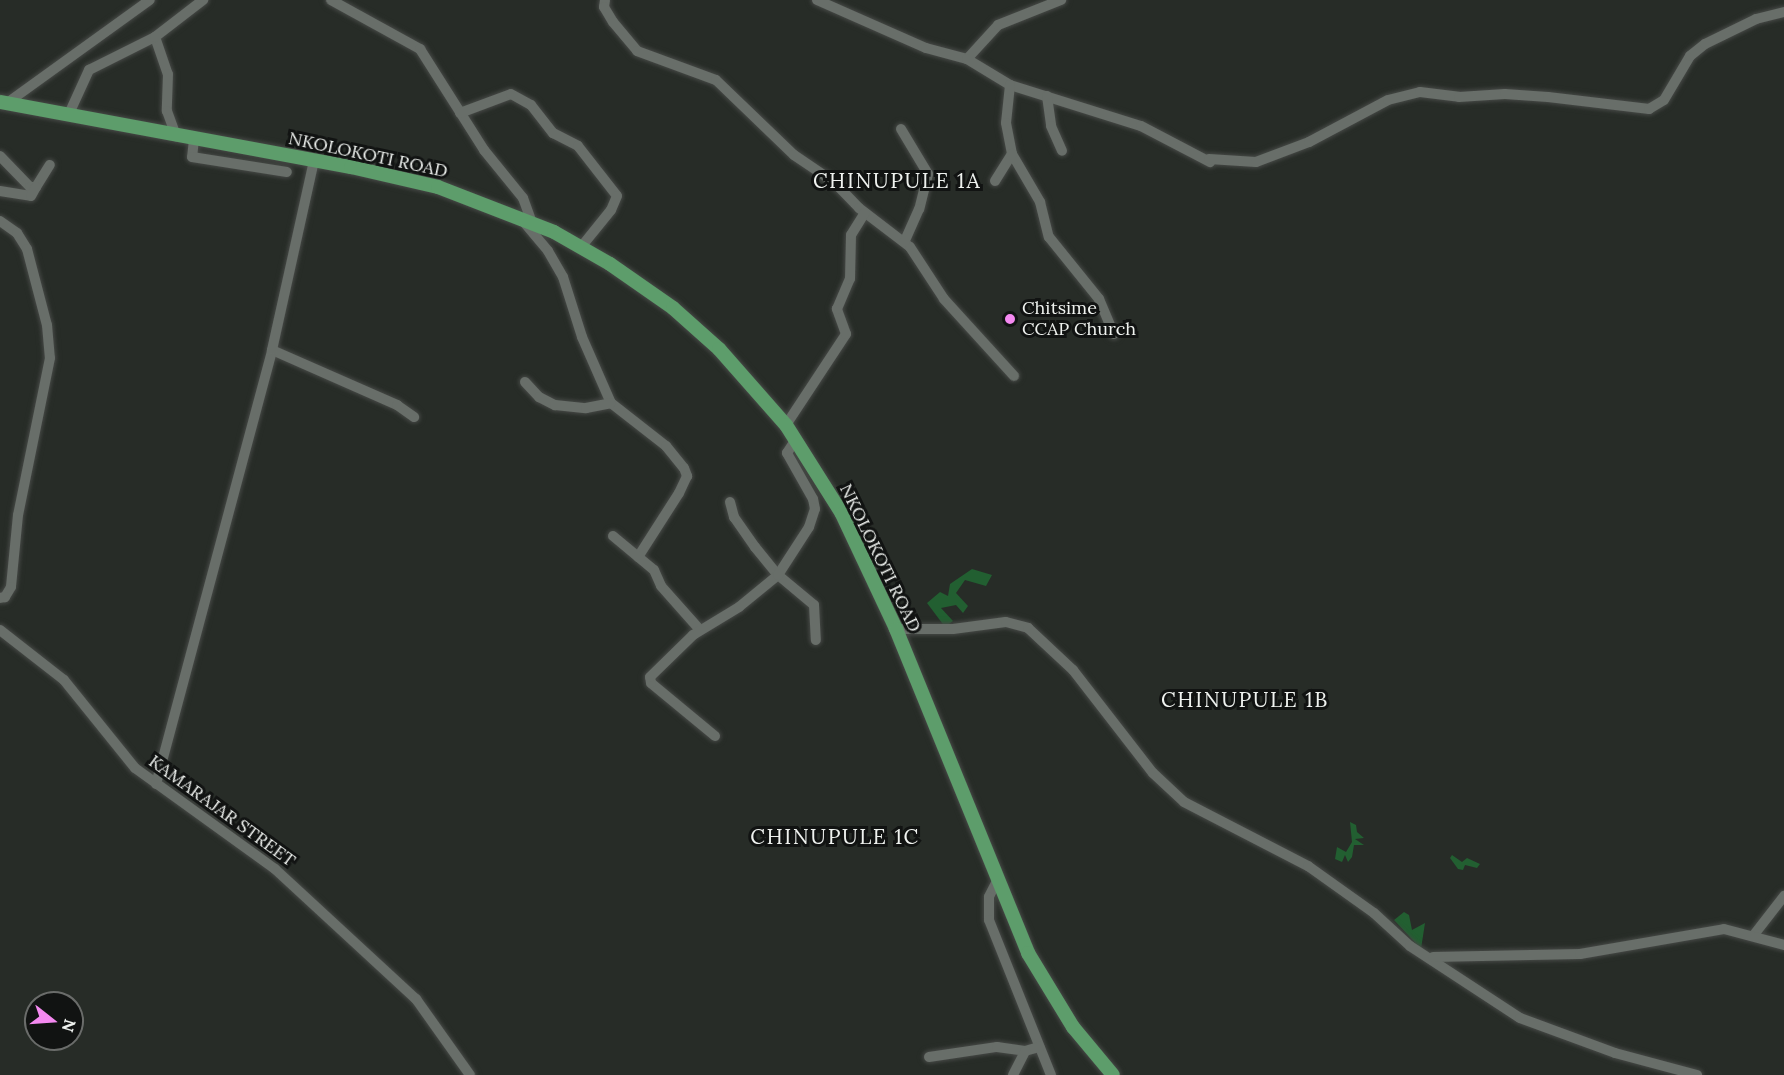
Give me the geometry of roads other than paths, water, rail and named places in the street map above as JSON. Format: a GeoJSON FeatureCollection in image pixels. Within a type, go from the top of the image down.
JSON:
{"type":"FeatureCollection","features":[{"type":"Feature","properties":{"kind":"main road","name":"NKOLOKOTI ROAD"},"geometry":{"type":"LineString","coordinates":[[3,103],[417,181],[531,220],[582,247],[673,308],[719,349],[786,425],[852,533],[896,629],[1028,953],[1047,986],[1113,1075]]}},
{"type":"Feature","properties":{"kind":"street"},"geometry":{"type":"LineString","coordinates":[[3,103],[150,0]]}},
{"type":"Feature","properties":{"kind":"street"},"geometry":{"type":"LineString","coordinates":[[68,116],[89,69],[155,37],[203,0]]}},
{"type":"Feature","properties":{"kind":"street"},"geometry":{"type":"LineString","coordinates":[[331,0],[420,49],[460,113],[523,198],[531,220]]}},
{"type":"Feature","properties":{"kind":"street"},"geometry":{"type":"LineString","coordinates":[[605,0],[604,7],[613,22],[637,51],[716,80],[794,155],[834,182],[865,213],[904,242],[958,315],[1014,376]]}},
{"type":"Feature","properties":{"kind":"street"},"geometry":{"type":"LineString","coordinates":[[817,0],[926,48],[967,59],[1010,85],[1141,126],[1209,160],[1256,162],[1309,142],[1388,100],[1420,92],[1459,98],[1505,94],[1548,97],[1649,109],[1664,100],[1690,56],[1705,44],[1756,19],[1784,12]]}},
{"type":"Feature","properties":{"kind":"street"},"geometry":{"type":"LineString","coordinates":[[967,59],[998,25],[1061,0]]}},
{"type":"Feature","properties":{"kind":"street"},"geometry":{"type":"LineString","coordinates":[[155,37],[168,74],[167,111],[176,136]]}},
{"type":"Feature","properties":{"kind":"street"},"geometry":{"type":"LineString","coordinates":[[1010,85],[1006,123],[1012,154],[1040,202],[1049,237],[1103,305],[1114,334]]}},
{"type":"Feature","properties":{"kind":"street"},"geometry":{"type":"LineString","coordinates":[[460,113],[511,94],[531,105],[553,133],[578,147],[616,196],[611,210],[582,247]]}},
{"type":"Feature","properties":{"kind":"street"},"geometry":{"type":"LineString","coordinates":[[1047,96],[1051,126],[1062,151]]}},
{"type":"Feature","properties":{"kind":"street"},"geometry":{"type":"LineString","coordinates":[[901,129],[928,174],[904,242]]}},
{"type":"Feature","properties":{"kind":"street"},"geometry":{"type":"LineString","coordinates":[[194,139],[192,157],[287,172]]}},
{"type":"Feature","properties":{"kind":"street"},"geometry":{"type":"LineString","coordinates":[[995,181],[1012,154]]}},
{"type":"Feature","properties":{"kind":"street"},"geometry":{"type":"LineString","coordinates":[[0,156],[21,180],[36,187]]}},
{"type":"Feature","properties":{"kind":"street"},"geometry":{"type":"LineString","coordinates":[[156,784],[272,350],[314,160]]}},
{"type":"Feature","properties":{"kind":"street"},"geometry":{"type":"LineString","coordinates":[[0,191],[31,196],[50,165]]}},
{"type":"Feature","properties":{"kind":"street"},"geometry":{"type":"LineString","coordinates":[[786,425],[847,331],[837,309],[849,279],[851,235],[865,213]]}},
{"type":"Feature","properties":{"kind":"street"},"geometry":{"type":"LineString","coordinates":[[516,214],[548,251],[563,277],[582,337],[611,403],[666,446],[682,463],[687,476],[670,510],[638,557]]}},
{"type":"Feature","properties":{"kind":"street"},"geometry":{"type":"LineString","coordinates":[[0,221],[14,229],[27,249],[47,325],[50,358],[21,500],[10,587],[5,597],[0,597]]}},
{"type":"Feature","properties":{"kind":"street"},"geometry":{"type":"LineString","coordinates":[[272,350],[397,405],[414,417]]}},
{"type":"Feature","properties":{"kind":"street"},"geometry":{"type":"LineString","coordinates":[[525,382],[539,397],[555,405],[586,408],[611,403]]}},
{"type":"Feature","properties":{"kind":"street"},"geometry":{"type":"LineString","coordinates":[[715,736],[650,681],[700,630],[739,607],[778,575],[809,527],[815,509],[809,488],[788,455],[796,439]]}},
{"type":"Feature","properties":{"kind":"street"},"geometry":{"type":"LineString","coordinates":[[730,502],[734,517],[778,575],[814,605],[816,640]]}},
{"type":"Feature","properties":{"kind":"street"},"geometry":{"type":"LineString","coordinates":[[613,536],[654,570],[664,590],[700,630]]}},
{"type":"Feature","properties":{"kind":"street"},"geometry":{"type":"LineString","coordinates":[[896,629],[953,629],[1006,622],[1028,628],[1073,670],[1175,795],[1197,810],[1262,839],[1308,866],[1374,913],[1410,946],[1433,957],[1520,1018],[1615,1053],[1697,1075]]}},
{"type":"Feature","properties":{"kind":"street","name":"KAMARAJAR STREET"},"geometry":{"type":"LineString","coordinates":[[0,630],[64,680],[117,748],[156,784],[246,845],[347,934],[416,999],[470,1075]]}},
{"type":"Feature","properties":{"kind":"street"},"geometry":{"type":"LineString","coordinates":[[998,879],[989,897],[989,920],[1051,1075]]}},
{"type":"Feature","properties":{"kind":"street"},"geometry":{"type":"LineString","coordinates":[[1753,936],[1784,896]]}},
{"type":"Feature","properties":{"kind":"street"},"geometry":{"type":"LineString","coordinates":[[1433,957],[1580,954],[1724,929],[1784,945]]}},
{"type":"Feature","properties":{"kind":"street"},"geometry":{"type":"LineString","coordinates":[[928,1057],[997,1047],[1025,1051],[1039,1047]]}},
{"type":"Feature","properties":{"kind":"street"},"geometry":{"type":"LineString","coordinates":[[1013,1075],[1025,1051]]}},
{"type":"Feature","properties":{"kind":"place","name":"Chitsime CCAP Church"},"geometry":{"type":"Point","coordinates":[1010,319]}},
{"type":"Feature","properties":{"kind":"district","name":"CHINUPULE 1A"},"geometry":{"type":"Point","coordinates":[897,181]}},
{"type":"Feature","properties":{"kind":"district","name":"CHINUPULE 1B"},"geometry":{"type":"Point","coordinates":[1245,700]}},
{"type":"Feature","properties":{"kind":"district","name":"CHINUPULE 1C"},"geometry":{"type":"Point","coordinates":[835,837]}}]}
